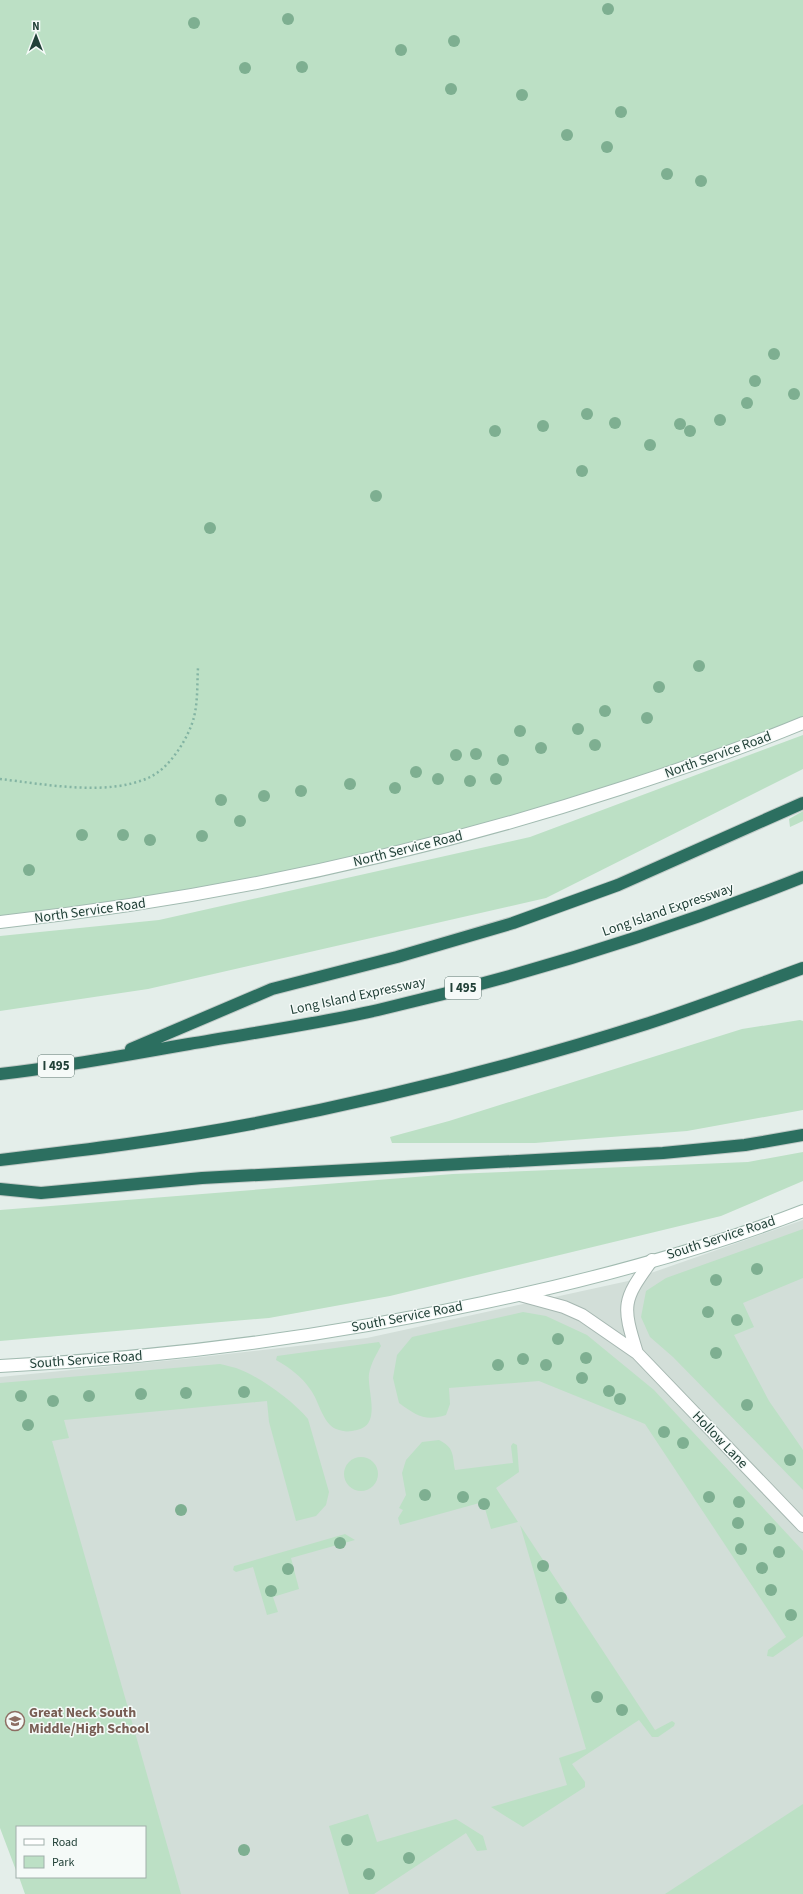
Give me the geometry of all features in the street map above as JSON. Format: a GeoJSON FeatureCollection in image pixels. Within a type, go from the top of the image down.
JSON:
{"type":"FeatureCollection","features":[{"type":"Feature","properties":{"kind":"highway"},"geometry":{"type":"LineString","coordinates":[[111,1057],[272,988],[404,955],[513,923],[618,885],[803,803]]}},
{"type":"Feature","properties":{"kind":"highway","name":"Long Island Expressway"},"geometry":{"type":"LineString","coordinates":[[0,1074],[111,1057],[376,1010],[581,955],[673,925],[803,877]]}},
{"type":"Feature","properties":{"kind":"highway"},"geometry":{"type":"LineString","coordinates":[[0,1160],[150,1141],[250,1124],[350,1103],[545,1054],[633,1028],[803,968]]}},
{"type":"Feature","properties":{"kind":"highway"},"geometry":{"type":"LineString","coordinates":[[0,1189],[41,1193],[202,1178],[642,1155],[745,1145],[803,1135]]}},
{"type":"Feature","properties":{"kind":"main road","name":"North Service Road"},"geometry":{"type":"LineString","coordinates":[[0,922],[68,915],[171,900],[375,859],[476,833],[566,806],[673,771],[803,723]]}},
{"type":"Feature","properties":{"kind":"main road","name":"South Service Road"},"geometry":{"type":"LineString","coordinates":[[0,1366],[116,1358],[224,1347],[414,1317],[520,1295],[652,1260],[772,1223],[803,1211]]}},
{"type":"Feature","properties":{"kind":"main road","name":"Hollow Lane"},"geometry":{"type":"LineString","coordinates":[[637,1354],[628,1326],[627,1304],[629,1294],[652,1260]]}},
{"type":"Feature","properties":{"kind":"main road","name":"Hollow Lane"},"geometry":{"type":"LineString","coordinates":[[520,1295],[564,1307],[582,1315],[637,1354],[803,1526]]}},
{"type":"Feature","properties":{"kind":"path"},"geometry":{"type":"LineString","coordinates":[[0,779],[44,784],[118,786],[151,777],[165,767],[177,752],[189,730],[194,717],[198,668]]}},
{"type":"Feature","properties":{"kind":"shaded area"},"geometry":{"type":"Polygon","coordinates":[[[803,1220],[803,1813],[683,1894],[155,1894],[146,1826],[145,1826],[0,1423],[0,1377],[183,1359],[367,1338],[628,1281],[803,1220]]]}},
{"type":"Feature","properties":{"kind":"green space"},"geometry":{"type":"Polygon","coordinates":[[[0,0],[803,0],[803,723],[673,771],[375,859],[0,922],[0,0]]]}},
{"type":"Feature","properties":{"kind":"green space"},"geometry":{"type":"Polygon","coordinates":[[[803,735],[803,769],[546,898],[148,989],[0,1011],[0,936],[159,920],[530,837],[803,735]]]}},
{"type":"Feature","properties":{"kind":"green space"},"geometry":{"type":"Polygon","coordinates":[[[803,811],[803,821],[790,827],[789,819],[803,811]]]}},
{"type":"Feature","properties":{"kind":"green space"},"geometry":{"type":"Polygon","coordinates":[[[800,1020],[803,1021],[803,1110],[687,1131],[535,1143],[392,1143],[390,1137],[449,1121],[742,1029],[800,1020]]]}},
{"type":"Feature","properties":{"kind":"green space"},"geometry":{"type":"Polygon","coordinates":[[[803,1152],[803,1181],[721,1216],[390,1296],[269,1318],[0,1341],[0,1210],[453,1174],[748,1162],[803,1152]]]}},
{"type":"Feature","properties":{"kind":"green space"},"geometry":{"type":"Polygon","coordinates":[[[803,1229],[803,1278],[743,1303],[754,1327],[734,1335],[769,1401],[803,1450],[803,1490],[673,1357],[650,1337],[641,1317],[646,1291],[666,1278],[803,1229]]]}},
{"type":"Feature","properties":{"kind":"green space"},"geometry":{"type":"Polygon","coordinates":[[[523,1312],[546,1316],[587,1335],[654,1390],[803,1551],[803,1636],[773,1657],[767,1656],[768,1650],[786,1637],[645,1424],[539,1381],[449,1388],[450,1404],[446,1415],[439,1417],[432,1418],[421,1416],[399,1403],[393,1378],[397,1355],[412,1337],[523,1312]]]}},
{"type":"Feature","properties":{"kind":"green space"},"geometry":{"type":"Polygon","coordinates":[[[379,1342],[381,1346],[372,1363],[369,1374],[372,1406],[371,1415],[369,1422],[365,1427],[354,1431],[342,1431],[331,1426],[324,1417],[307,1384],[286,1366],[276,1360],[277,1356],[379,1342]]]}},
{"type":"Feature","properties":{"kind":"green space"},"geometry":{"type":"Polygon","coordinates":[[[220,1364],[239,1369],[259,1379],[286,1398],[308,1419],[329,1492],[326,1505],[316,1516],[296,1521],[269,1422],[267,1401],[64,1420],[69,1438],[52,1441],[181,1894],[25,1894],[19,1878],[146,1878],[146,1826],[16,1826],[16,1870],[0,1828],[0,1383],[220,1364]]]}},
{"type":"Feature","properties":{"kind":"green space"},"geometry":{"type":"Polygon","coordinates":[[[439,1440],[448,1446],[452,1452],[455,1470],[513,1463],[511,1446],[513,1443],[517,1445],[519,1472],[496,1488],[518,1522],[491,1529],[483,1502],[400,1525],[398,1518],[403,1510],[399,1508],[406,1495],[402,1473],[406,1460],[422,1442],[439,1440]]]}},
{"type":"Feature","properties":{"kind":"green space"},"geometry":{"type":"Polygon","coordinates":[[[358,1457],[364,1457],[368,1458],[375,1464],[378,1474],[377,1481],[371,1488],[364,1491],[358,1491],[354,1490],[347,1484],[344,1477],[344,1471],[345,1467],[351,1460],[358,1457]]]}},
{"type":"Feature","properties":{"kind":"green space"},"geometry":{"type":"Polygon","coordinates":[[[520,1525],[655,1730],[672,1721],[675,1723],[674,1726],[658,1737],[652,1737],[639,1720],[572,1764],[585,1782],[585,1787],[523,1827],[491,1807],[567,1785],[559,1758],[586,1749],[520,1525]]]}},
{"type":"Feature","properties":{"kind":"green space"},"geometry":{"type":"Polygon","coordinates":[[[345,1534],[355,1540],[291,1558],[299,1589],[273,1597],[278,1612],[267,1615],[253,1567],[236,1572],[233,1570],[234,1566],[345,1534]]]}},
{"type":"Feature","properties":{"kind":"green space"},"geometry":{"type":"Polygon","coordinates":[[[803,1804],[803,1894],[665,1894],[803,1804]]]}},
{"type":"Feature","properties":{"kind":"green space"},"geometry":{"type":"Polygon","coordinates":[[[368,1814],[377,1842],[456,1819],[483,1836],[487,1850],[477,1851],[466,1833],[374,1894],[349,1894],[329,1826],[368,1814]]]}},
{"type":"Feature","properties":{"kind":"place","name":"Great Neck South Middle/High School"},"geometry":{"type":"Point","coordinates":[15,1721]}}]}
